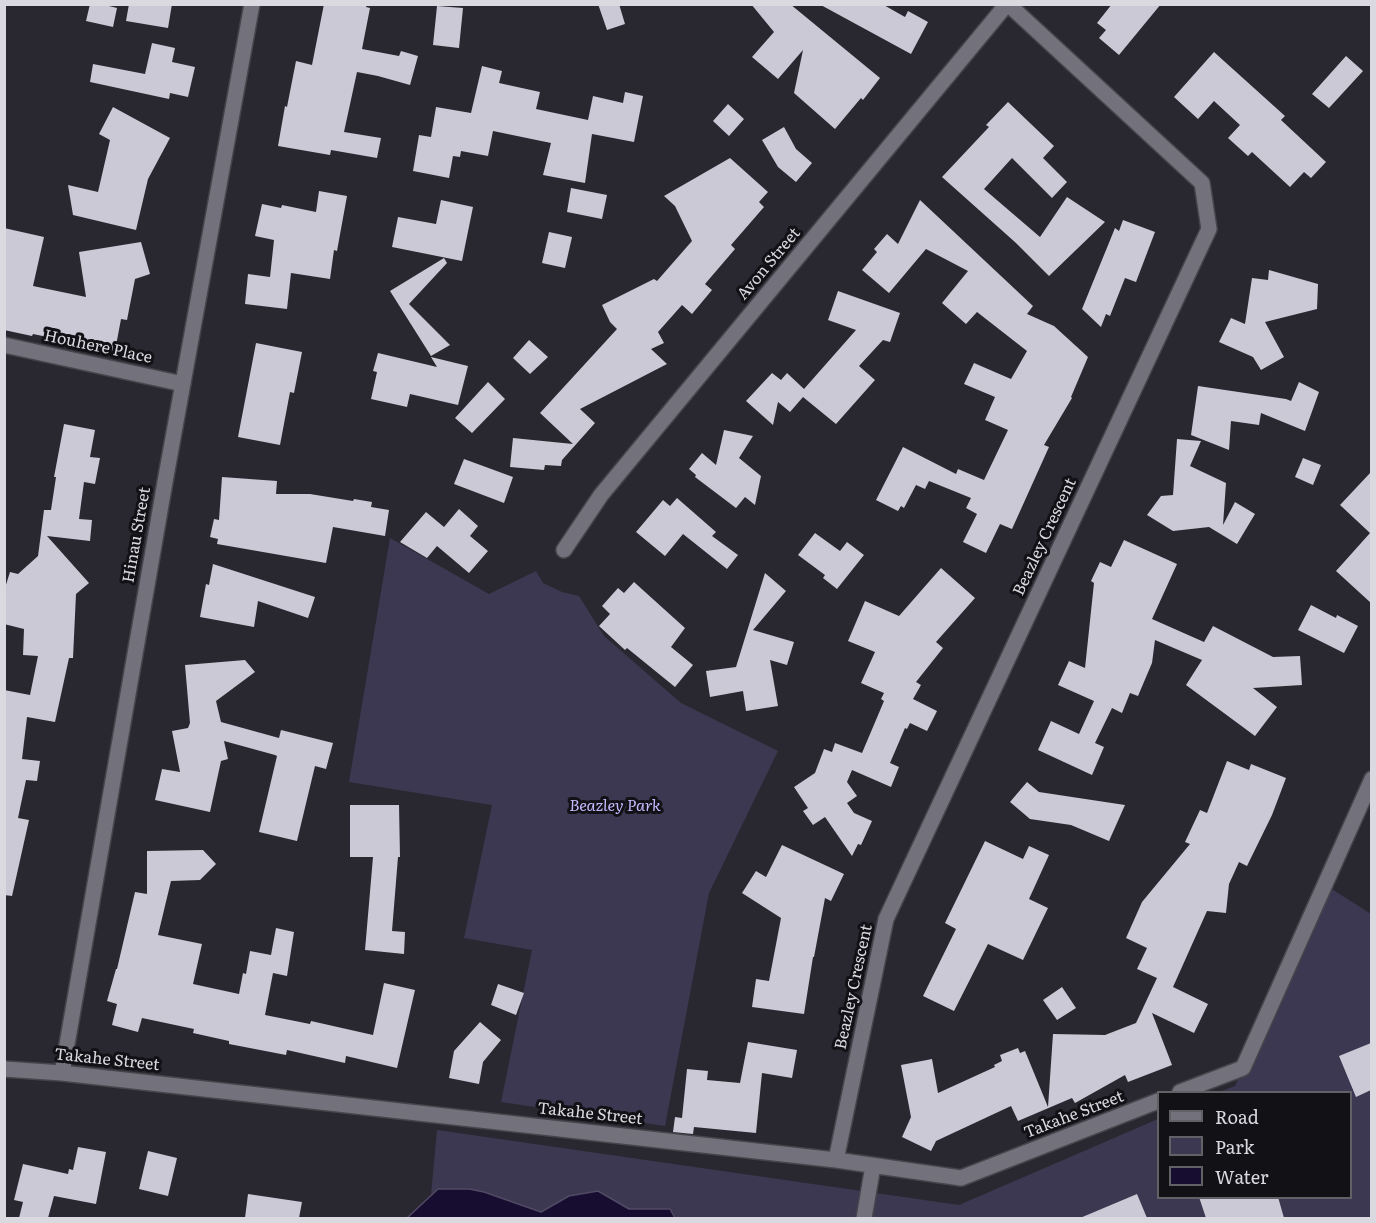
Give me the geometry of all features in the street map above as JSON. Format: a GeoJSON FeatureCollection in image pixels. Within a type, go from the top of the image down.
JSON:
{"type":"FeatureCollection","features":[{"type":"Feature","properties":{"kind":"street","name":"Hinau Street"},"geometry":{"type":"LineString","coordinates":[[62,1073],[162,493],[252,4]]}},
{"type":"Feature","properties":{"kind":"street","name":"Avon Street"},"geometry":{"type":"LineString","coordinates":[[564,550],[601,495],[1008,4]]}},
{"type":"Feature","properties":{"kind":"street","name":"Beazley Crescent"},"geometry":{"type":"LineString","coordinates":[[836,1160],[886,919],[1209,229],[1202,183],[1008,4]]}},
{"type":"Feature","properties":{"kind":"street","name":"Houhere Place"},"geometry":{"type":"LineString","coordinates":[[4,345],[183,384]]}},
{"type":"Feature","properties":{"kind":"street"},"geometry":{"type":"LineString","coordinates":[[1183,1091],[1243,1068],[1371,779]]}},
{"type":"Feature","properties":{"kind":"street","name":"Takahe Street"},"geometry":{"type":"LineString","coordinates":[[4,1070],[62,1073],[836,1160],[962,1178],[1157,1101]]}},
{"type":"Feature","properties":{"kind":"street"},"geometry":{"type":"LineString","coordinates":[[864,1218],[873,1166]]}},
{"type":"Feature","properties":{"kind":"green space","name":"Beazley Park"},"geometry":{"type":"Polygon","coordinates":[[[390,538],[489,594],[536,571],[543,583],[562,592],[579,596],[604,636],[681,703],[778,751],[709,893],[665,1126],[501,1102],[532,950],[464,938],[492,805],[349,782],[390,538]]]}},
{"type":"Feature","properties":{"kind":"green space"},"geometry":{"type":"Polygon","coordinates":[[[1327,886],[1371,914],[1371,1218],[675,1218],[670,1209],[629,1209],[598,1191],[569,1196],[541,1212],[469,1189],[438,1189],[431,1195],[437,1130],[959,1205],[1157,1119],[1157,1199],[1352,1199],[1352,1091],[1222,1091],[1235,1086],[1327,886]]]}},
{"type":"Feature","properties":{"kind":"water"},"geometry":{"type":"Polygon","coordinates":[[[438,1189],[469,1189],[484,1192],[541,1212],[569,1196],[598,1191],[629,1209],[670,1209],[675,1218],[407,1218],[438,1189]]]}},
{"type":"Feature","properties":{"kind":"building"},"geometry":{"type":"Polygon","coordinates":[[[90,4],[117,8],[113,27],[86,21],[90,4]]]}},
{"type":"Feature","properties":{"kind":"building"},"geometry":{"type":"Polygon","coordinates":[[[129,4],[172,4],[168,28],[126,21],[129,4]]]}},
{"type":"Feature","properties":{"kind":"building"},"geometry":{"type":"Polygon","coordinates":[[[324,4],[367,4],[366,7],[370,8],[362,49],[399,56],[401,51],[418,56],[410,85],[357,72],[344,132],[381,138],[377,158],[331,150],[330,155],[278,146],[296,61],[312,65],[324,4]]]}},
{"type":"Feature","properties":{"kind":"building"},"geometry":{"type":"Polygon","coordinates":[[[598,4],[619,4],[625,24],[607,30],[598,4]]]}},
{"type":"Feature","properties":{"kind":"building"},"geometry":{"type":"Polygon","coordinates":[[[751,4],[790,4],[880,78],[863,100],[861,98],[835,129],[794,93],[803,50],[778,79],[752,57],[774,32],[751,4]]]}},
{"type":"Feature","properties":{"kind":"building"},"geometry":{"type":"Polygon","coordinates":[[[819,4],[882,4],[905,17],[908,11],[928,22],[911,54],[819,4]]]}},
{"type":"Feature","properties":{"kind":"building"},"geometry":{"type":"Polygon","coordinates":[[[1112,4],[1161,4],[1119,55],[1099,38],[1106,30],[1097,23],[1112,4]]]}},
{"type":"Feature","properties":{"kind":"building"},"geometry":{"type":"Polygon","coordinates":[[[437,6],[463,8],[459,48],[433,45],[437,6]]]}},
{"type":"Feature","properties":{"kind":"building"},"geometry":{"type":"Polygon","coordinates":[[[152,43],[175,48],[172,62],[195,67],[188,97],[170,93],[169,99],[90,82],[93,64],[145,74],[152,43]]]}},
{"type":"Feature","properties":{"kind":"building"},"geometry":{"type":"Polygon","coordinates":[[[1214,52],[1285,116],[1281,120],[1326,162],[1311,178],[1304,172],[1290,187],[1252,152],[1248,156],[1228,138],[1240,125],[1214,101],[1198,119],[1174,97],[1214,52]]]}},
{"type":"Feature","properties":{"kind":"building"},"geometry":{"type":"Polygon","coordinates":[[[1346,56],[1363,71],[1329,108],[1312,94],[1346,56]]]}},
{"type":"Feature","properties":{"kind":"building"},"geometry":{"type":"Polygon","coordinates":[[[482,66],[502,71],[499,83],[540,92],[536,109],[588,120],[593,96],[623,103],[625,92],[643,96],[634,142],[592,134],[585,183],[543,175],[551,143],[493,131],[488,156],[461,151],[460,157],[453,156],[449,178],[413,171],[419,135],[431,137],[436,107],[471,113],[482,66]]]}},
{"type":"Feature","properties":{"kind":"building"},"geometry":{"type":"Polygon","coordinates":[[[1008,102],[1054,146],[1043,158],[1067,182],[1052,198],[1012,158],[984,189],[1040,237],[1067,197],[1105,222],[1049,276],[1016,243],[942,177],[989,127],[986,125],[1008,102]]]}},
{"type":"Feature","properties":{"kind":"building"},"geometry":{"type":"Polygon","coordinates":[[[728,104],[744,119],[729,136],[713,121],[728,104]]]}},
{"type":"Feature","properties":{"kind":"building"},"geometry":{"type":"Polygon","coordinates":[[[113,107],[170,138],[148,179],[136,230],[73,215],[68,185],[98,192],[110,140],[99,134],[113,107]]]}},
{"type":"Feature","properties":{"kind":"building"},"geometry":{"type":"Polygon","coordinates":[[[784,127],[796,149],[812,163],[796,182],[778,167],[762,140],[784,127]]]}},
{"type":"Feature","properties":{"kind":"building"},"geometry":{"type":"Polygon","coordinates":[[[730,158],[768,192],[759,202],[764,207],[731,245],[735,249],[705,284],[712,290],[692,314],[682,305],[658,332],[664,343],[651,349],[667,364],[580,409],[595,423],[562,460],[561,466],[545,465],[544,470],[510,467],[513,438],[573,444],[540,413],[617,329],[610,322],[602,305],[654,279],[657,281],[692,241],[675,206],[664,196],[730,158]]]}},
{"type":"Feature","properties":{"kind":"building"},"geometry":{"type":"Polygon","coordinates":[[[571,188],[607,195],[602,219],[567,212],[571,188]]]}},
{"type":"Feature","properties":{"kind":"building"},"geometry":{"type":"Polygon","coordinates":[[[319,191],[347,196],[337,251],[334,250],[330,279],[291,273],[287,309],[245,304],[248,274],[270,277],[274,240],[255,236],[262,204],[281,208],[282,205],[316,212],[319,191]]]}},
{"type":"Feature","properties":{"kind":"building"},"geometry":{"type":"Polygon","coordinates":[[[441,200],[473,207],[462,261],[392,247],[398,217],[436,224],[441,200]]]}},
{"type":"Feature","properties":{"kind":"building"},"geometry":{"type":"Polygon","coordinates":[[[920,200],[1033,306],[1027,314],[1054,326],[1088,357],[1072,398],[1044,445],[1049,447],[1012,529],[1000,524],[986,553],[963,542],[977,514],[966,508],[971,498],[929,481],[925,489],[916,485],[904,508],[901,506],[898,511],[876,500],[903,447],[956,474],[958,469],[984,480],[1008,430],[985,420],[995,397],[964,384],[974,363],[1011,379],[1027,351],[977,312],[966,324],[942,303],[968,271],[926,249],[889,293],[862,270],[877,252],[874,249],[887,234],[898,244],[920,200]]]}},
{"type":"Feature","properties":{"kind":"building"},"geometry":{"type":"Polygon","coordinates":[[[1123,220],[1155,232],[1136,282],[1125,278],[1110,316],[1106,314],[1101,327],[1082,309],[1115,228],[1119,231],[1123,220]]]}},
{"type":"Feature","properties":{"kind":"building"},"geometry":{"type":"Polygon","coordinates":[[[4,228],[44,237],[33,286],[86,297],[79,252],[141,242],[150,274],[135,279],[127,320],[121,319],[115,351],[4,330],[4,228]]]}},
{"type":"Feature","properties":{"kind":"building"},"geometry":{"type":"Polygon","coordinates":[[[549,232],[572,237],[565,268],[542,263],[549,232]]]}},
{"type":"Feature","properties":{"kind":"building"},"geometry":{"type":"Polygon","coordinates":[[[444,258],[447,263],[409,304],[450,345],[431,356],[390,291],[444,258]]]}},
{"type":"Feature","properties":{"kind":"building"},"geometry":{"type":"Polygon","coordinates":[[[1269,270],[1318,284],[1317,309],[1265,322],[1284,357],[1261,370],[1253,357],[1219,342],[1231,318],[1245,324],[1252,278],[1268,280],[1269,270]]]}},
{"type":"Feature","properties":{"kind":"building"},"geometry":{"type":"Polygon","coordinates":[[[838,291],[900,313],[890,342],[883,340],[859,366],[875,380],[836,424],[803,397],[790,412],[778,402],[773,425],[746,401],[772,373],[781,380],[787,373],[804,389],[856,330],[828,320],[838,291]]]}},
{"type":"Feature","properties":{"kind":"building"},"geometry":{"type":"Polygon","coordinates":[[[529,340],[548,357],[530,374],[513,358],[529,340]]]}},
{"type":"Feature","properties":{"kind":"building"},"geometry":{"type":"Polygon","coordinates":[[[256,343],[302,352],[294,393],[290,392],[280,445],[238,437],[256,343]]]}},
{"type":"Feature","properties":{"kind":"building"},"geometry":{"type":"Polygon","coordinates":[[[378,353],[437,367],[431,357],[468,366],[458,405],[410,394],[407,407],[371,399],[377,372],[373,371],[378,353]]]}},
{"type":"Feature","properties":{"kind":"building"},"geometry":{"type":"Polygon","coordinates":[[[488,382],[505,399],[472,433],[455,418],[488,382]]]}},
{"type":"Feature","properties":{"kind":"building"},"geometry":{"type":"Polygon","coordinates":[[[1299,382],[1319,392],[1305,431],[1261,413],[1259,425],[1231,421],[1229,450],[1191,435],[1198,386],[1291,401],[1299,382]]]}},
{"type":"Feature","properties":{"kind":"building"},"geometry":{"type":"Polygon","coordinates":[[[64,424],[95,430],[90,457],[100,458],[95,484],[84,482],[79,519],[92,520],[90,541],[47,536],[89,583],[76,594],[73,658],[69,658],[55,722],[27,717],[22,759],[40,761],[37,781],[26,780],[18,818],[29,820],[12,896],[4,895],[4,690],[30,695],[38,656],[23,655],[24,629],[4,624],[4,591],[10,572],[18,574],[38,556],[44,510],[51,510],[56,477],[54,477],[64,424]]]}},
{"type":"Feature","properties":{"kind":"building"},"geometry":{"type":"Polygon","coordinates":[[[724,430],[753,436],[739,458],[761,476],[755,505],[745,497],[736,508],[695,477],[696,475],[689,469],[702,453],[716,465],[724,430]]]}},
{"type":"Feature","properties":{"kind":"building"},"geometry":{"type":"Polygon","coordinates":[[[1177,439],[1201,441],[1190,466],[1226,483],[1223,525],[1235,502],[1255,514],[1237,544],[1209,527],[1173,531],[1147,515],[1161,496],[1173,495],[1177,439]]]}},
{"type":"Feature","properties":{"kind":"building"},"geometry":{"type":"Polygon","coordinates":[[[1303,458],[1321,465],[1313,485],[1295,477],[1303,458]]]}},
{"type":"Feature","properties":{"kind":"building"},"geometry":{"type":"Polygon","coordinates":[[[464,459],[513,477],[504,503],[454,484],[464,459]]]}},
{"type":"Feature","properties":{"kind":"building"},"geometry":{"type":"Polygon","coordinates":[[[1371,472],[1371,603],[1336,571],[1370,533],[1340,505],[1371,472]]]}},
{"type":"Feature","properties":{"kind":"building"},"geometry":{"type":"Polygon","coordinates":[[[222,477],[277,481],[276,494],[310,494],[372,502],[371,507],[389,510],[385,536],[333,527],[326,563],[217,544],[218,539],[210,537],[214,519],[219,520],[222,477]]]}},
{"type":"Feature","properties":{"kind":"building"},"geometry":{"type":"Polygon","coordinates":[[[677,498],[716,532],[712,536],[738,555],[727,569],[683,534],[665,556],[636,532],[663,500],[670,506],[677,498]]]}},
{"type":"Feature","properties":{"kind":"building"},"geometry":{"type":"Polygon","coordinates":[[[459,509],[478,526],[470,536],[488,551],[469,573],[437,546],[427,558],[400,542],[426,512],[444,527],[459,509]]]}},
{"type":"Feature","properties":{"kind":"building"},"geometry":{"type":"Polygon","coordinates":[[[815,533],[840,551],[847,542],[864,555],[837,589],[823,578],[825,575],[798,555],[815,533]]]}},
{"type":"Feature","properties":{"kind":"building"},"geometry":{"type":"Polygon","coordinates":[[[1124,540],[1177,564],[1152,619],[1204,642],[1213,626],[1273,657],[1300,656],[1302,685],[1253,688],[1277,707],[1255,736],[1186,685],[1202,660],[1155,640],[1152,663],[1138,696],[1130,693],[1122,713],[1112,708],[1095,743],[1104,747],[1092,775],[1038,750],[1051,721],[1079,734],[1094,701],[1058,685],[1069,661],[1085,668],[1094,583],[1091,581],[1100,562],[1111,567],[1124,540]]]}},
{"type":"Feature","properties":{"kind":"building"},"geometry":{"type":"Polygon","coordinates":[[[213,564],[315,597],[308,618],[258,601],[254,627],[200,617],[206,584],[209,585],[213,564]]]}},
{"type":"Feature","properties":{"kind":"building"},"geometry":{"type":"Polygon","coordinates":[[[941,568],[975,598],[936,642],[943,648],[916,682],[921,685],[913,699],[937,711],[927,731],[910,723],[907,729],[905,728],[890,763],[899,767],[891,787],[852,770],[847,782],[857,796],[847,803],[854,813],[872,821],[861,845],[858,844],[852,856],[825,817],[813,825],[803,811],[808,808],[794,787],[815,773],[824,749],[832,752],[835,743],[862,753],[884,701],[881,699],[884,693],[861,683],[875,652],[848,641],[865,601],[899,616],[941,568]]]}},
{"type":"Feature","properties":{"kind":"building"},"geometry":{"type":"Polygon","coordinates":[[[765,573],[786,591],[753,630],[794,642],[787,665],[770,660],[778,706],[746,711],[743,691],[710,697],[706,671],[736,667],[765,573]]]}},
{"type":"Feature","properties":{"kind":"building"},"geometry":{"type":"Polygon","coordinates":[[[634,582],[685,628],[671,647],[693,665],[675,687],[627,648],[625,650],[599,626],[610,614],[602,606],[618,588],[624,593],[634,582]]]}},
{"type":"Feature","properties":{"kind":"building"},"geometry":{"type":"Polygon","coordinates":[[[1311,605],[1358,626],[1344,653],[1298,630],[1311,605]]]}},
{"type":"Feature","properties":{"kind":"building"},"geometry":{"type":"Polygon","coordinates":[[[245,660],[255,672],[216,701],[221,722],[279,738],[281,730],[333,743],[326,769],[315,766],[297,841],[259,832],[277,756],[275,755],[224,741],[228,759],[221,761],[210,812],[155,800],[162,769],[180,772],[172,731],[188,728],[190,723],[185,665],[245,660]]]}},
{"type":"Feature","properties":{"kind":"building"},"geometry":{"type":"Polygon","coordinates":[[[1227,761],[1249,770],[1251,764],[1286,778],[1272,815],[1247,866],[1239,862],[1229,884],[1226,913],[1207,911],[1173,987],[1208,1004],[1194,1033],[1152,1013],[1172,1065],[1128,1082],[1125,1075],[1075,1103],[1072,1098],[1018,1121],[1011,1106],[936,1141],[931,1151],[902,1137],[911,1117],[901,1065],[932,1059],[938,1093],[995,1067],[994,1065],[1002,1061],[1000,1055],[1018,1048],[1020,1053],[1025,1051],[1048,1107],[1053,1034],[1105,1035],[1136,1023],[1157,978],[1137,969],[1147,948],[1126,938],[1142,902],[1190,844],[1185,842],[1200,810],[1207,813],[1227,761]]]}},
{"type":"Feature","properties":{"kind":"building"},"geometry":{"type":"Polygon","coordinates":[[[1027,782],[1039,792],[1125,805],[1109,841],[1071,825],[1030,819],[1010,802],[1027,782]]]}},
{"type":"Feature","properties":{"kind":"building"},"geometry":{"type":"Polygon","coordinates":[[[350,805],[399,805],[400,857],[398,857],[392,931],[405,932],[404,954],[365,950],[373,857],[350,857],[350,805]]]}},
{"type":"Feature","properties":{"kind":"building"},"geometry":{"type":"Polygon","coordinates":[[[985,841],[1023,859],[1029,846],[1049,855],[1029,899],[1048,908],[1023,960],[988,944],[954,1011],[923,996],[956,929],[945,923],[985,841]]]}},
{"type":"Feature","properties":{"kind":"building"},"geometry":{"type":"Polygon","coordinates":[[[782,845],[844,874],[831,901],[825,898],[804,1014],[752,1007],[756,979],[769,981],[781,918],[742,893],[756,871],[766,877],[782,845]]]}},
{"type":"Feature","properties":{"kind":"building"},"geometry":{"type":"Polygon","coordinates":[[[203,850],[216,864],[200,880],[171,881],[158,935],[202,944],[193,984],[239,994],[243,973],[246,974],[250,951],[271,955],[276,928],[294,932],[287,976],[273,973],[265,1015],[310,1024],[311,1021],[373,1035],[384,983],[415,990],[397,1068],[346,1056],[345,1063],[287,1050],[286,1055],[229,1044],[229,1041],[193,1033],[194,1029],[142,1018],[138,1032],[112,1025],[117,1004],[107,1001],[135,892],[147,894],[147,851],[203,850]]]}},
{"type":"Feature","properties":{"kind":"building"},"geometry":{"type":"Polygon","coordinates":[[[498,984],[524,993],[516,1015],[491,1005],[498,984]]]}},
{"type":"Feature","properties":{"kind":"building"},"geometry":{"type":"Polygon","coordinates":[[[1062,987],[1076,1008],[1057,1020],[1043,1000],[1062,987]]]}},
{"type":"Feature","properties":{"kind":"building"},"geometry":{"type":"Polygon","coordinates":[[[480,1022],[501,1040],[483,1062],[479,1084],[449,1078],[454,1051],[480,1022]]]}},
{"type":"Feature","properties":{"kind":"building"},"geometry":{"type":"Polygon","coordinates":[[[748,1042],[797,1050],[792,1078],[762,1073],[756,1133],[694,1127],[693,1134],[673,1132],[675,1117],[682,1118],[687,1069],[708,1071],[707,1080],[740,1083],[748,1042]]]}},
{"type":"Feature","properties":{"kind":"building"},"geometry":{"type":"Polygon","coordinates":[[[1371,1043],[1371,1090],[1356,1097],[1339,1056],[1371,1043]]]}},
{"type":"Feature","properties":{"kind":"building"},"geometry":{"type":"Polygon","coordinates":[[[78,1147],[106,1152],[96,1204],[54,1196],[48,1218],[19,1218],[23,1202],[14,1200],[23,1164],[68,1174],[69,1169],[73,1170],[78,1147]]]}},
{"type":"Feature","properties":{"kind":"building"},"geometry":{"type":"Polygon","coordinates":[[[148,1151],[177,1158],[168,1196],[139,1189],[148,1151]]]}},
{"type":"Feature","properties":{"kind":"building"},"geometry":{"type":"Polygon","coordinates":[[[248,1194],[302,1202],[299,1218],[245,1218],[248,1194]]]}},
{"type":"Feature","properties":{"kind":"building"},"geometry":{"type":"Polygon","coordinates":[[[1137,1194],[1147,1218],[1080,1218],[1137,1194]]]}},
{"type":"Feature","properties":{"kind":"building"},"geometry":{"type":"Polygon","coordinates":[[[1200,1199],[1279,1199],[1284,1218],[1206,1218],[1200,1199]]]}}]}
